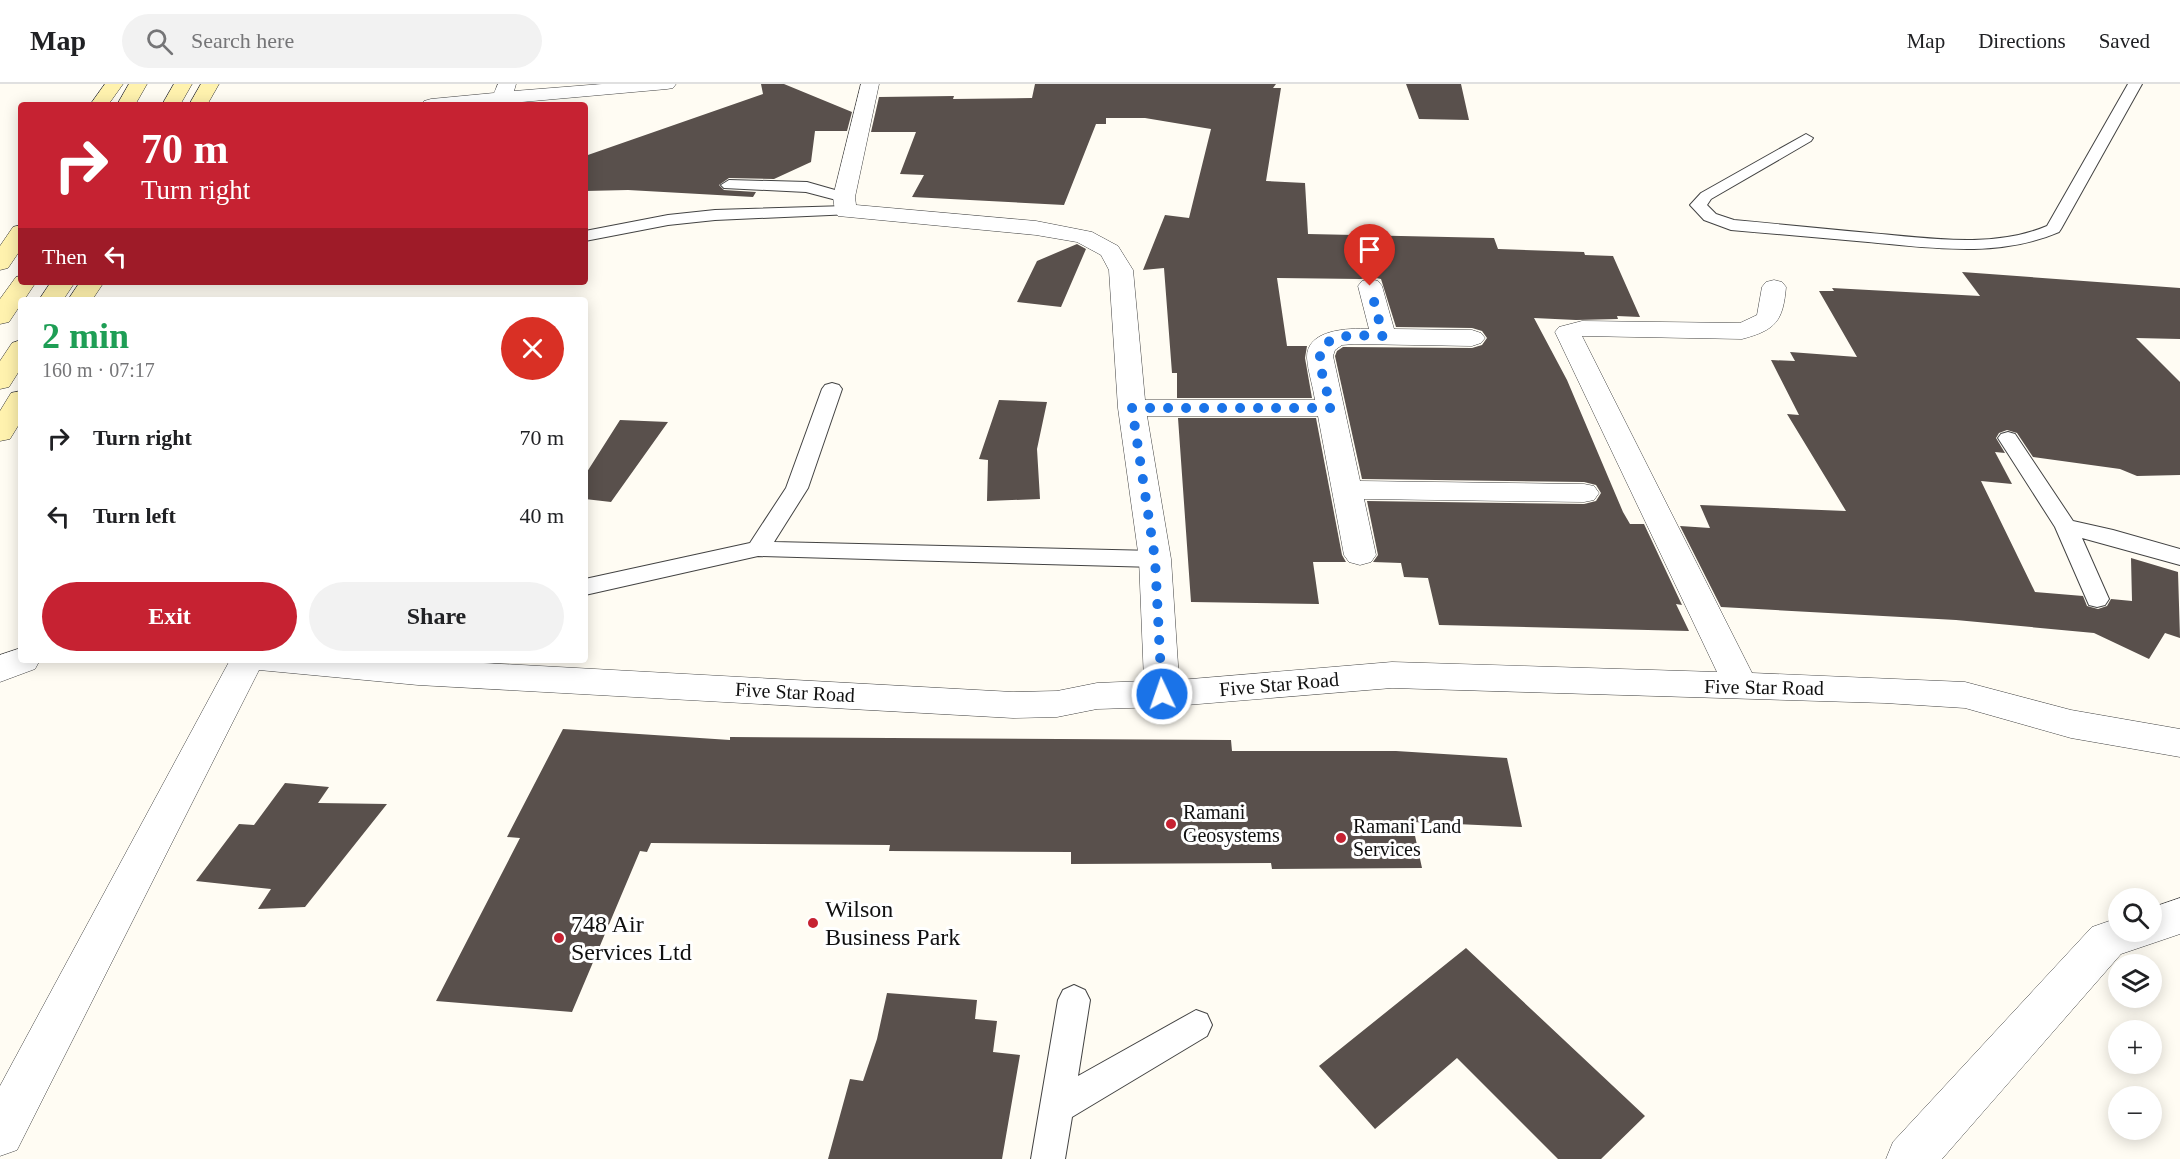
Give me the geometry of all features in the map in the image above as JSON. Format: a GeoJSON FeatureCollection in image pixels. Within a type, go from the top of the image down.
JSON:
{"type":"FeatureCollection","features":[{"type":"Feature","properties":{"kind":"main road"},"geometry":{"type":"LineString","coordinates":[[101,102],[114,84]]}},
{"type":"Feature","properties":{"kind":"main road"},"geometry":{"type":"LineString","coordinates":[[128,102],[138,84]]}},
{"type":"Feature","properties":{"kind":"main road"},"geometry":{"type":"LineString","coordinates":[[173,102],[183,84]]}},
{"type":"Feature","properties":{"kind":"main road"},"geometry":{"type":"LineString","coordinates":[[200,102],[210,84]]}},
{"type":"Feature","properties":{"kind":"main road"},"geometry":{"type":"LineString","coordinates":[[0,263],[18,236]]}},
{"type":"Feature","properties":{"kind":"main road"},"geometry":{"type":"LineString","coordinates":[[0,316],[22,285]]}},
{"type":"Feature","properties":{"kind":"main road"},"geometry":{"type":"LineString","coordinates":[[0,381],[18,353]]}},
{"type":"Feature","properties":{"kind":"main road"},"geometry":{"type":"LineString","coordinates":[[0,433],[18,404]]}},
{"type":"Feature","properties":{"kind":"street"},"geometry":{"type":"LineString","coordinates":[[455,102],[502,96],[667,84]]}},
{"type":"Feature","properties":{"kind":"street"},"geometry":{"type":"LineString","coordinates":[[870,84],[845,204],[1036,228],[1084,237],[1110,251],[1120,270],[1132,408],[1155,559],[1162,694]]}},
{"type":"Feature","properties":{"kind":"street"},"geometry":{"type":"LineString","coordinates":[[1370,286],[1383,336]]}},
{"type":"Feature","properties":{"kind":"street"},"geometry":{"type":"LineString","coordinates":[[1742,687],[1568,332],[1582,328],[1742,331],[1761,326],[1771,315],[1774,288]]}},
{"type":"Feature","properties":{"kind":"street"},"geometry":{"type":"LineString","coordinates":[[1360,555],[1320,356],[1323,346],[1335,339],[1354,336],[1472,338]]}},
{"type":"Feature","properties":{"kind":"street"},"geometry":{"type":"LineString","coordinates":[[1132,408],[1331,408]]}},
{"type":"Feature","properties":{"kind":"street"},"geometry":{"type":"LineString","coordinates":[[1348,490],[1584,493]]}},
{"type":"Feature","properties":{"kind":"street"},"geometry":{"type":"LineString","coordinates":[[0,645],[18,648]]}},
{"type":"Feature","properties":{"kind":"street"},"geometry":{"type":"LineString","coordinates":[[0,669],[18,662]]}},
{"type":"Feature","properties":{"kind":"street"},"geometry":{"type":"LineString","coordinates":[[0,1133],[245,663]]}},
{"type":"Feature","properties":{"kind":"street","name":"Five Star Road"},"geometry":{"type":"LineString","coordinates":[[304,663],[418,672],[1013,705],[1057,704],[1097,696],[1162,694],[1392,675],[1885,690],[1965,695],[2070,724],[2180,743]]}},
{"type":"Feature","properties":{"kind":"street"},"geometry":{"type":"LineString","coordinates":[[2162,922],[2180,916]]}},
{"type":"Feature","properties":{"kind":"street"},"geometry":{"type":"LineString","coordinates":[[1910,1159],[2108,940]]}},
{"type":"Feature","properties":{"kind":"lane"},"geometry":{"type":"LineString","coordinates":[[1806,138],[1706,196],[1698,205],[1710,217],[1731,225],[1908,241],[1985,245],[2029,239],[2053,229],[2135,84]]}},
{"type":"Feature","properties":{"kind":"lane"},"geometry":{"type":"LineString","coordinates":[[729,185],[807,187],[845,204]]}},
{"type":"Feature","properties":{"kind":"lane"},"geometry":{"type":"LineString","coordinates":[[588,235],[668,220],[845,204]]}},
{"type":"Feature","properties":{"kind":"lane"},"geometry":{"type":"LineString","coordinates":[[758,549],[797,488],[832,389]]}},
{"type":"Feature","properties":{"kind":"lane"},"geometry":{"type":"LineString","coordinates":[[2008,438],[2066,527],[2097,599]]}},
{"type":"Feature","properties":{"kind":"lane"},"geometry":{"type":"LineString","coordinates":[[2066,527],[2122,539],[2180,557]]}},
{"type":"Feature","properties":{"kind":"lane"},"geometry":{"type":"LineString","coordinates":[[588,586],[758,549],[1155,559]]}},
{"type":"Feature","properties":{"kind":"lane"},"geometry":{"type":"LineString","coordinates":[[1048,1159],[1074,1000]]}},
{"type":"Feature","properties":{"kind":"lane"},"geometry":{"type":"LineString","coordinates":[[1057,1107],[1196,1025]]}},
{"type":"Feature","properties":{"kind":"building"},"geometry":{"type":"Polygon","coordinates":[[[761,84],[784,84],[852,112],[847,131],[815,131],[811,162],[774,179],[729,178],[719,185],[724,190],[756,192],[753,197],[628,190],[588,191],[588,155],[763,94],[761,84]]]}},
{"type":"Feature","properties":{"kind":"building"},"geometry":{"type":"Polygon","coordinates":[[[1035,84],[1276,84],[1273,88],[1281,88],[1266,181],[1305,183],[1308,234],[1494,238],[1498,249],[1584,252],[1585,255],[1613,256],[1640,317],[1617,316],[1618,319],[1576,320],[1534,318],[1567,380],[1623,512],[1630,524],[1644,524],[1682,605],[1676,604],[1689,631],[1439,625],[1428,578],[1404,577],[1401,563],[1373,562],[1378,555],[1367,501],[1584,504],[1596,501],[1601,493],[1596,485],[1584,482],[1362,479],[1335,356],[1337,351],[1343,347],[1472,348],[1482,345],[1487,338],[1482,331],[1472,328],[1396,327],[1381,279],[1371,277],[1361,279],[1277,278],[1287,346],[1307,346],[1305,358],[1312,398],[1177,398],[1177,373],[1172,373],[1164,268],[1143,270],[1165,215],[1189,218],[1211,129],[1145,118],[1106,118],[1106,124],[1096,124],[1064,205],[912,197],[924,175],[900,174],[916,132],[871,132],[879,97],[1032,98],[1035,84]]]}},
{"type":"Feature","properties":{"kind":"building"},"geometry":{"type":"Polygon","coordinates":[[[1406,84],[1461,84],[1469,120],[1419,119],[1406,84]]]}},
{"type":"Feature","properties":{"kind":"building"},"geometry":{"type":"Polygon","coordinates":[[[1077,244],[1086,249],[1061,307],[1017,302],[1037,261],[1077,244]]]}},
{"type":"Feature","properties":{"kind":"building"},"geometry":{"type":"Polygon","coordinates":[[[1962,272],[2180,288],[2180,339],[2136,338],[2180,382],[2180,475],[2137,476],[2120,469],[2033,457],[2017,433],[2007,430],[1999,433],[1996,438],[2005,453],[1995,452],[2012,484],[1981,481],[2035,592],[2083,596],[2087,606],[2098,609],[2107,606],[2111,599],[2132,601],[2131,558],[2178,572],[2180,638],[2165,633],[2149,659],[2094,633],[1956,620],[1721,607],[1680,526],[1710,528],[1700,505],[1846,511],[1787,414],[1799,415],[1771,360],[1795,361],[1790,352],[1857,357],[1819,291],[1834,291],[1832,288],[1980,296],[1962,272]]]}},
{"type":"Feature","properties":{"kind":"building"},"geometry":{"type":"Polygon","coordinates":[[[999,400],[1047,402],[1037,449],[1040,499],[987,501],[988,460],[979,459],[999,400]]]}},
{"type":"Feature","properties":{"kind":"building"},"geometry":{"type":"Polygon","coordinates":[[[1178,418],[1316,418],[1342,555],[1346,562],[1313,562],[1319,604],[1191,602],[1178,418]]]}},
{"type":"Feature","properties":{"kind":"building"},"geometry":{"type":"Polygon","coordinates":[[[620,420],[668,422],[611,502],[588,499],[588,470],[620,420]]]}},
{"type":"Feature","properties":{"kind":"building"},"geometry":{"type":"Polygon","coordinates":[[[563,729],[730,740],[730,737],[1231,740],[1232,751],[1396,751],[1507,758],[1522,827],[1412,822],[1422,868],[1272,869],[1271,863],[1071,864],[1071,852],[889,851],[890,845],[651,843],[647,852],[640,851],[572,1012],[436,1001],[520,838],[507,837],[563,729]]]}},
{"type":"Feature","properties":{"kind":"building"},"geometry":{"type":"Polygon","coordinates":[[[285,783],[329,787],[318,803],[387,804],[305,907],[258,909],[271,889],[196,881],[239,824],[254,825],[285,783]]]}},
{"type":"Feature","properties":{"kind":"building"},"geometry":{"type":"Polygon","coordinates":[[[1466,948],[1645,1116],[1601,1159],[1558,1159],[1457,1058],[1375,1129],[1319,1066],[1466,948]]]}},
{"type":"Feature","properties":{"kind":"building"},"geometry":{"type":"Polygon","coordinates":[[[887,993],[977,1000],[975,1019],[997,1021],[993,1052],[1020,1055],[1002,1159],[828,1159],[850,1079],[863,1081],[877,1039],[887,993]]]}},
{"type":"Feature","properties":{"kind":"place","name":"Ramani Geosystems"},"geometry":{"type":"Point","coordinates":[1171,824]}},
{"type":"Feature","properties":{"kind":"place","name":"Ramani Land Services"},"geometry":{"type":"Point","coordinates":[1341,838]}},
{"type":"Feature","properties":{"kind":"place","name":"Wilson Business Park"},"geometry":{"type":"Point","coordinates":[813,923]}},
{"type":"Feature","properties":{"kind":"place","name":"748 Air Services Ltd"},"geometry":{"type":"Point","coordinates":[559,938]}},
{"type":"Feature","properties":{"kind":"route"},"geometry":{"type":"LineString","coordinates":[[1162,694],[1155,559],[1132,408],[1331,408],[1320,356],[1323,346],[1335,339],[1354,336],[1383,336],[1370,286]]}}]}
